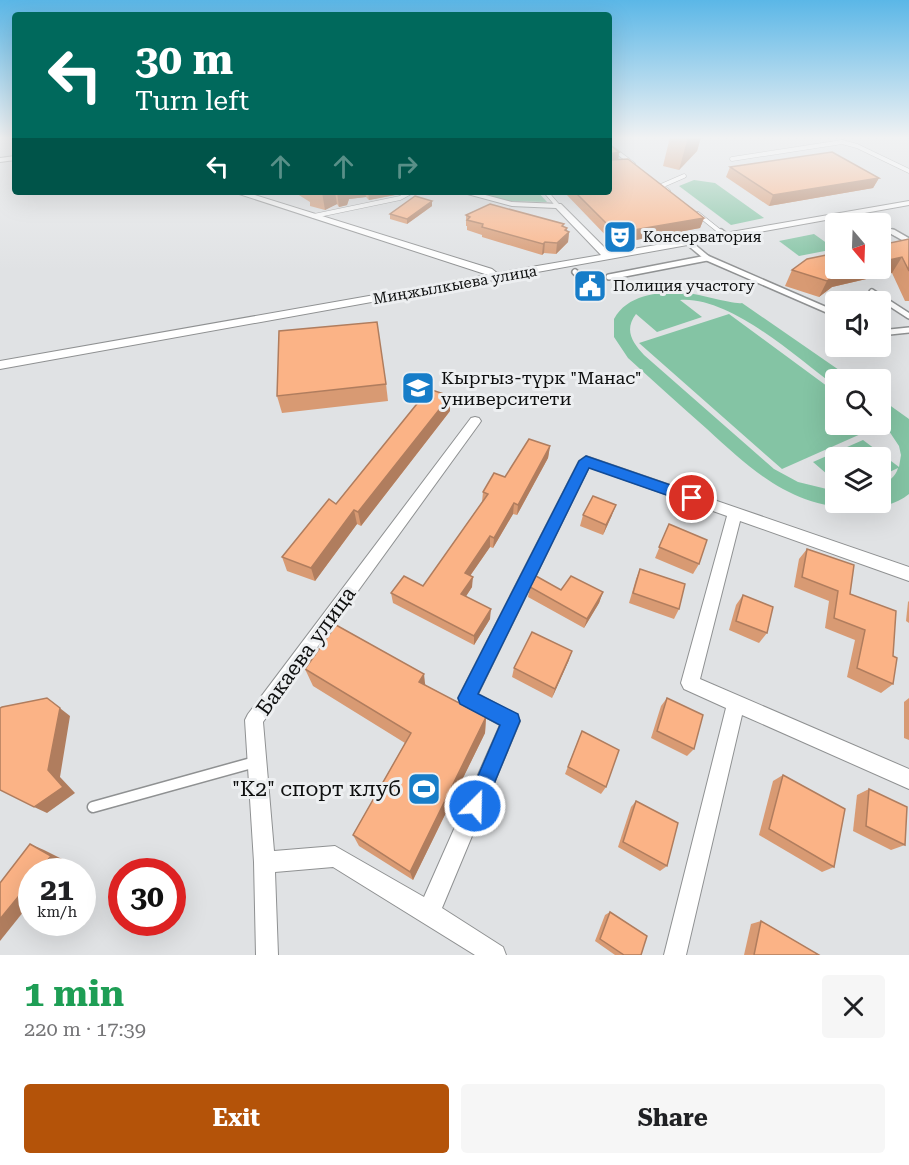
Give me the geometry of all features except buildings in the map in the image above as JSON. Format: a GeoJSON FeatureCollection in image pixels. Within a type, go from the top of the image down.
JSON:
{"type":"FeatureCollection","features":[{"type":"Feature","properties":{"kind":"street"},"geometry":{"type":"LineString","coordinates":[[247,195],[489,271],[495,277]]}},
{"type":"Feature","properties":{"kind":"street"},"geometry":{"type":"LineString","coordinates":[[476,195],[512,204],[558,206],[608,257]]}},
{"type":"Feature","properties":{"kind":"street","name":"Миңжылкыева улица"},"geometry":{"type":"LineString","coordinates":[[0,365],[909,203]]}},
{"type":"Feature","properties":{"kind":"street","name":"Бакаева улица"},"geometry":{"type":"LineString","coordinates":[[267,955],[264,862],[254,720],[475,421]]}},
{"type":"Feature","properties":{"kind":"street"},"geometry":{"type":"LineString","coordinates":[[429,912],[511,721],[467,698],[586,461],[909,574]]}},
{"type":"Feature","properties":{"kind":"street"},"geometry":{"type":"LineString","coordinates":[[735,513],[690,683],[909,779]]}},
{"type":"Feature","properties":{"kind":"street"},"geometry":{"type":"LineString","coordinates":[[675,955],[736,703]]}},
{"type":"Feature","properties":{"kind":"street"},"geometry":{"type":"LineString","coordinates":[[264,862],[335,856],[429,912],[495,955]]}},
{"type":"Feature","properties":{"kind":"lane"},"geometry":{"type":"LineString","coordinates":[[655,182],[671,194]]}},
{"type":"Feature","properties":{"kind":"lane"},"geometry":{"type":"LineString","coordinates":[[661,186],[671,182]]}},
{"type":"Feature","properties":{"kind":"lane"},"geometry":{"type":"LineString","coordinates":[[314,216],[406,195]]}},
{"type":"Feature","properties":{"kind":"lane"},"geometry":{"type":"LineString","coordinates":[[549,195],[558,206]]}},
{"type":"Feature","properties":{"kind":"lane"},"geometry":{"type":"LineString","coordinates":[[690,208],[726,236]]}},
{"type":"Feature","properties":{"kind":"lane"},"geometry":{"type":"LineString","coordinates":[[891,231],[909,241]]}},
{"type":"Feature","properties":{"kind":"lane"},"geometry":{"type":"LineString","coordinates":[[688,243],[706,258],[825,309]]}},
{"type":"Feature","properties":{"kind":"lane"},"geometry":{"type":"LineString","coordinates":[[609,277],[706,258]]}},
{"type":"Feature","properties":{"kind":"lane"},"geometry":{"type":"LineString","coordinates":[[575,272],[586,282]]}},
{"type":"Feature","properties":{"kind":"lane"},"geometry":{"type":"LineString","coordinates":[[891,304],[909,316]]}},
{"type":"Feature","properties":{"kind":"lane"},"geometry":{"type":"LineString","coordinates":[[891,332],[909,330]]}},
{"type":"Feature","properties":{"kind":"lane"},"geometry":{"type":"LineString","coordinates":[[93,807],[257,761]]}},
{"type":"Feature","properties":{"kind":"green space"},"geometry":{"type":"Polygon","coordinates":[[[690,182],[715,183],[764,218],[731,225],[679,186],[690,182]]]}},
{"type":"Feature","properties":{"kind":"green space"},"geometry":{"type":"Polygon","coordinates":[[[487,195],[541,195],[547,202],[506,201],[487,195]]]}},
{"type":"Feature","properties":{"kind":"green space"},"geometry":{"type":"Polygon","coordinates":[[[814,234],[825,242],[825,251],[799,256],[779,241],[814,234]]]}},
{"type":"Feature","properties":{"kind":"green space"},"geometry":{"type":"Polygon","coordinates":[[[682,292],[742,303],[838,369],[825,369],[825,378],[782,345],[741,318],[699,301],[680,300],[702,317],[657,332],[636,314],[630,325],[631,336],[644,355],[774,469],[798,482],[825,489],[825,504],[795,495],[758,473],[628,358],[614,337],[614,319],[620,311],[635,300],[643,296],[682,292]]]}},
{"type":"Feature","properties":{"kind":"green space"},"geometry":{"type":"Polygon","coordinates":[[[729,314],[825,385],[825,435],[858,435],[832,447],[825,447],[825,450],[782,469],[639,343],[729,314]]]}},
{"type":"Feature","properties":{"kind":"green space"},"geometry":{"type":"Polygon","coordinates":[[[891,406],[909,419],[909,494],[891,504],[891,478],[898,468],[891,471],[891,461],[899,467],[901,455],[899,446],[891,434],[891,406]]]}},
{"type":"Feature","properties":{"kind":"green space"},"geometry":{"type":"Polygon","coordinates":[[[863,440],[872,447],[847,447],[863,440]]]}},
{"type":"Feature","properties":{"kind":"green space"},"geometry":{"type":"Polygon","coordinates":[[[825,457],[825,472],[813,462],[825,457]]]}},
{"type":"Feature","properties":{"kind":"place","name":"Консерватория"},"geometry":{"type":"Point","coordinates":[620,237]}},
{"type":"Feature","properties":{"kind":"place","name":"Полиция участогу"},"geometry":{"type":"Point","coordinates":[590,286]}},
{"type":"Feature","properties":{"kind":"place","name":"Кыргыз-түрк \"Манас\" университети"},"geometry":{"type":"Point","coordinates":[418,388]}},
{"type":"Feature","properties":{"kind":"place","name":"\"К2\" спорт клуб"},"geometry":{"type":"Point","coordinates":[424,789]}},
{"type":"Feature","properties":{"kind":"route"},"geometry":{"type":"LineString","coordinates":[[475,806],[511,721],[467,698],[586,461],[692,498]]}}]}
